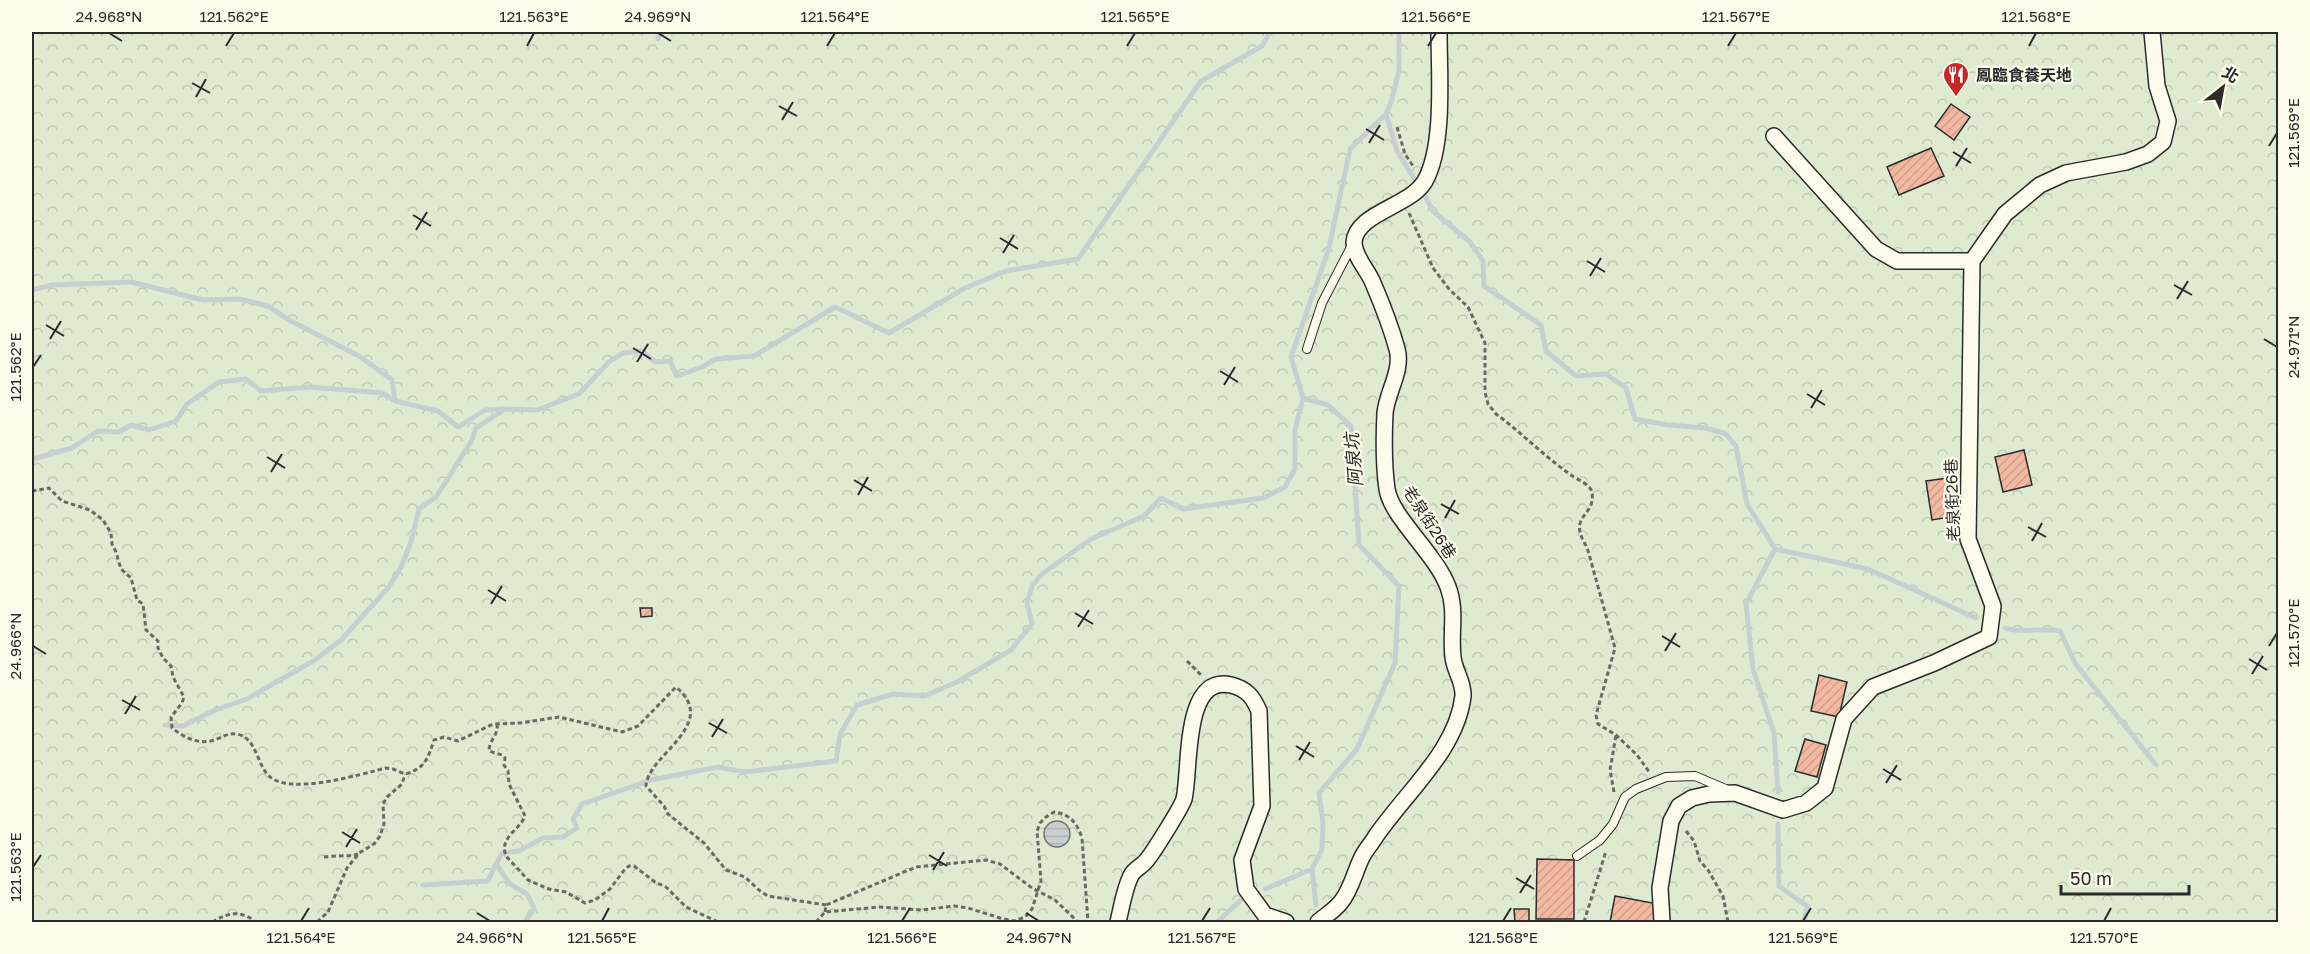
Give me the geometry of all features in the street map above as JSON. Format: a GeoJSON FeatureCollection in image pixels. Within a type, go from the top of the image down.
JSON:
{"type":"FeatureCollection","features":[{"type":"Feature","properties":{"kind":"street"},"geometry":{"type":"LineString","coordinates":[[1354,242],[1359,230],[1368,220],[1416,193],[1424,183],[1434,153],[1439,109],[1439,32]]}},
{"type":"Feature","properties":{"kind":"street"},"geometry":{"type":"LineString","coordinates":[[1774,136],[1876,249],[1896,261],[1972,261],[2005,214],[2040,185],[2066,173],[2137,158],[2148,154],[2163,142],[2168,122],[2157,86],[2152,32]]}},
{"type":"Feature","properties":{"kind":"street","name":"老泉街26巷"},"geometry":{"type":"LineString","coordinates":[[1318,922],[1341,902],[1363,856],[1386,821],[1436,760],[1451,736],[1463,695],[1462,684],[1453,658],[1453,608],[1448,587],[1437,563],[1396,510],[1387,490],[1385,412],[1388,395],[1399,365],[1398,352],[1373,282],[1357,255],[1354,242]]}},
{"type":"Feature","properties":{"kind":"street","name":"老泉街26巷"},"geometry":{"type":"LineString","coordinates":[[1679,806],[1692,798],[1709,794],[1735,793],[1783,810],[1806,803],[1825,788],[1844,719],[1873,687],[1934,663],[1989,637],[1993,606],[1968,539],[1972,261]]}},
{"type":"Feature","properties":{"kind":"street"},"geometry":{"type":"LineString","coordinates":[[1118,922],[1132,874],[1146,862],[1184,800],[1194,715],[1201,697],[1212,686],[1227,684],[1241,688],[1254,698],[1259,711],[1262,806],[1242,860],[1246,889],[1265,915],[1286,922]]}},
{"type":"Feature","properties":{"kind":"street"},"geometry":{"type":"LineString","coordinates":[[1662,922],[1660,888],[1671,821],[1679,806]]}},
{"type":"Feature","properties":{"kind":"lane"},"geometry":{"type":"LineString","coordinates":[[1307,349],[1322,303],[1354,242]]}},
{"type":"Feature","properties":{"kind":"lane"},"geometry":{"type":"LineString","coordinates":[[1577,856],[1600,840],[1613,824],[1625,797],[1636,789],[1666,777],[1695,776],[1735,793]]}},
{"type":"Feature","properties":{"kind":"path"},"geometry":{"type":"LineString","coordinates":[[1397,127],[1405,154],[1424,183]]}},
{"type":"Feature","properties":{"kind":"path"},"geometry":{"type":"LineString","coordinates":[[1402,201],[1411,215],[1433,268],[1449,289],[1468,307],[1485,343],[1485,392],[1488,404],[1496,414],[1570,475],[1590,487],[1591,501],[1578,528],[1578,534],[1587,547],[1615,648],[1596,715],[1598,724],[1616,735],[1637,754],[1654,778],[1666,777]]}},
{"type":"Feature","properties":{"kind":"path"},"geometry":{"type":"LineString","coordinates":[[32,491],[49,488],[62,501],[90,510],[110,529],[112,544],[121,569],[131,578],[137,600],[143,604],[146,630],[158,640],[158,648],[163,658],[171,666],[173,677],[184,697],[171,717],[172,728],[187,738],[203,741],[238,734],[250,743],[269,777],[279,782],[293,784],[339,779],[386,768],[405,774]]}},
{"type":"Feature","properties":{"kind":"path"},"geometry":{"type":"LineString","coordinates":[[1187,661],[1212,686]]}},
{"type":"Feature","properties":{"kind":"path"},"geometry":{"type":"LineString","coordinates":[[324,857],[342,854],[352,856],[374,844],[384,824],[383,804],[387,796],[402,784],[405,774],[423,765],[430,756],[434,740],[439,737],[458,741],[468,734],[497,724],[560,717],[622,732],[638,726],[676,687],[689,702],[688,723],[674,746],[646,778],[646,786],[668,814],[704,843],[726,870],[745,877],[768,896],[826,905],[916,867],[976,861],[1000,864],[1038,891],[1060,903],[1078,922]]}},
{"type":"Feature","properties":{"kind":"path"},"geometry":{"type":"LineString","coordinates":[[497,724],[497,733],[490,743],[489,751],[505,758],[509,784],[525,816],[522,823],[510,833],[504,849],[506,856],[528,880],[549,889],[566,892],[585,903],[595,900],[610,889],[625,869],[634,866],[655,882],[666,887],[686,907],[717,922]]}},
{"type":"Feature","properties":{"kind":"path"},"geometry":{"type":"LineString","coordinates":[[1679,806],[1684,829],[1694,841],[1696,855],[1723,896],[1728,922]]}},
{"type":"Feature","properties":{"kind":"path"},"geometry":{"type":"LineString","coordinates":[[825,912],[879,907],[922,910],[954,906],[1014,921],[1025,917],[1032,909],[1041,881],[1037,831],[1046,817],[1054,812],[1071,818],[1082,838],[1088,922]]}},
{"type":"Feature","properties":{"kind":"path"},"geometry":{"type":"LineString","coordinates":[[317,922],[328,912],[336,897],[336,889],[341,878],[359,853]]}},
{"type":"Feature","properties":{"kind":"path"},"geometry":{"type":"LineString","coordinates":[[816,922],[825,912],[826,905]]}},
{"type":"Feature","properties":{"kind":"path"},"geometry":{"type":"LineString","coordinates":[[212,922],[229,914],[239,913],[255,922]]}},
{"type":"Feature","properties":{"kind":"green space"},"geometry":{"type":"Polygon","coordinates":[[[32,32],[2278,32],[2278,922],[32,922],[32,32]]]}},
{"type":"Feature","properties":{"kind":"shaded area"},"geometry":{"type":"Polygon","coordinates":[[[1057,821],[1066,825],[1070,834],[1066,843],[1057,847],[1048,843],[1044,834],[1048,825],[1057,821]]]}},
{"type":"Feature","properties":{"kind":"building"},"geometry":{"type":"Polygon","coordinates":[[[1951,104],[1970,117],[1954,140],[1935,126],[1951,104]]]}},
{"type":"Feature","properties":{"kind":"building"},"geometry":{"type":"Polygon","coordinates":[[[1931,148],[1944,176],[1899,195],[1887,167],[1931,148]]]}},
{"type":"Feature","properties":{"kind":"building"},"geometry":{"type":"Polygon","coordinates":[[[2024,450],[2032,485],[2003,492],[1995,457],[2024,450]]]}},
{"type":"Feature","properties":{"kind":"building"},"geometry":{"type":"Polygon","coordinates":[[[1956,477],[1962,515],[1932,520],[1926,481],[1956,477]]]}},
{"type":"Feature","properties":{"kind":"building"},"geometry":{"type":"Polygon","coordinates":[[[640,608],[652,608],[652,616],[641,617],[640,608]]]}},
{"type":"Feature","properties":{"kind":"building"},"geometry":{"type":"Polygon","coordinates":[[[1819,675],[1847,682],[1839,717],[1811,711],[1819,675]]]}},
{"type":"Feature","properties":{"kind":"building"},"geometry":{"type":"Polygon","coordinates":[[[1805,739],[1826,745],[1817,777],[1795,771],[1805,739]]]}},
{"type":"Feature","properties":{"kind":"building"},"geometry":{"type":"Polygon","coordinates":[[[1537,859],[1574,860],[1574,919],[1536,919],[1537,859]]]}},
{"type":"Feature","properties":{"kind":"building"},"geometry":{"type":"Polygon","coordinates":[[[1615,896],[1658,904],[1655,922],[1610,922],[1615,896]]]}},
{"type":"Feature","properties":{"kind":"building"},"geometry":{"type":"Polygon","coordinates":[[[1514,909],[1529,909],[1529,922],[1515,922],[1514,909]]]}},
{"type":"Feature","properties":{"kind":"waterway"},"geometry":{"type":"LineString","coordinates":[[658,39],[660,32]]}},
{"type":"Feature","properties":{"kind":"waterway"},"geometry":{"type":"LineString","coordinates":[[165,725],[183,726],[215,710],[247,699],[315,660],[341,640],[388,588],[401,567],[411,542],[419,509],[436,497],[471,442],[476,428],[505,409],[537,410],[579,394],[609,362],[623,353],[642,351],[655,362],[670,361],[677,376],[716,359],[754,356],[835,307],[889,333],[965,288],[1006,271],[1078,259],[1201,81],[1262,46],[1270,32]]}},
{"type":"Feature","properties":{"kind":"waterway","name":"阿泉坑"},"geometry":{"type":"LineString","coordinates":[[1316,905],[1312,869],[1322,849],[1323,823],[1319,793],[1357,749],[1395,663],[1399,586],[1359,545],[1351,426],[1328,405],[1303,398],[1291,357],[1329,248],[1350,149],[1386,114],[1391,102],[1399,71],[1399,32]]}},
{"type":"Feature","properties":{"kind":"waterway"},"geometry":{"type":"LineString","coordinates":[[1386,114],[1397,151],[1415,180]]}},
{"type":"Feature","properties":{"kind":"waterway"},"geometry":{"type":"LineString","coordinates":[[1425,196],[1433,211],[1470,242],[1483,261],[1484,286],[1541,325],[1546,351],[1576,376],[1606,374],[1626,388],[1635,419],[1668,425],[1706,428],[1726,434],[1736,446],[1747,504],[1775,549],[1868,569],[1976,618]]}},
{"type":"Feature","properties":{"kind":"waterway"},"geometry":{"type":"LineString","coordinates":[[32,290],[52,285],[131,282],[203,300],[239,299],[268,306],[289,320],[359,356],[392,380],[395,401]]}},
{"type":"Feature","properties":{"kind":"waterway"},"geometry":{"type":"LineString","coordinates":[[32,462],[33,459],[72,448],[98,431],[119,432],[131,425],[149,430],[176,421],[187,404],[219,382],[246,379],[261,391],[310,387],[383,393],[395,401],[438,411],[458,427],[485,410],[502,409]]}},
{"type":"Feature","properties":{"kind":"waterway"},"geometry":{"type":"LineString","coordinates":[[525,922],[534,908],[527,894],[510,884],[496,864],[502,853],[519,851],[543,838],[563,837],[577,828],[573,819],[582,804],[651,780],[718,767],[745,772],[836,761],[840,734],[857,705],[893,694],[924,696],[957,682],[1011,650],[1032,624],[1027,603],[1032,586],[1042,574],[1091,539],[1144,516],[1161,498],[1183,509],[1263,498],[1285,487],[1295,469],[1295,430],[1303,398]]}},
{"type":"Feature","properties":{"kind":"waterway"},"geometry":{"type":"LineString","coordinates":[[1775,549],[1746,604],[1753,669],[1774,733],[1778,792]]}},
{"type":"Feature","properties":{"kind":"waterway"},"geometry":{"type":"LineString","coordinates":[[2005,628],[2060,631],[2075,663],[2156,765]]}},
{"type":"Feature","properties":{"kind":"waterway"},"geometry":{"type":"LineString","coordinates":[[1778,824],[1779,886],[1807,906],[1804,922]]}},
{"type":"Feature","properties":{"kind":"waterway"},"geometry":{"type":"LineString","coordinates":[[423,885],[488,881],[496,864]]}},
{"type":"Feature","properties":{"kind":"waterway"},"geometry":{"type":"LineString","coordinates":[[1265,889],[1312,869]]}},
{"type":"Feature","properties":{"kind":"waterway"},"geometry":{"type":"LineString","coordinates":[[1217,922],[1241,900]]}},
{"type":"Feature","properties":{"kind":"place","name":"鳳臨食養天地"},"geometry":{"type":"Point","coordinates":[1956,98]}}]}
